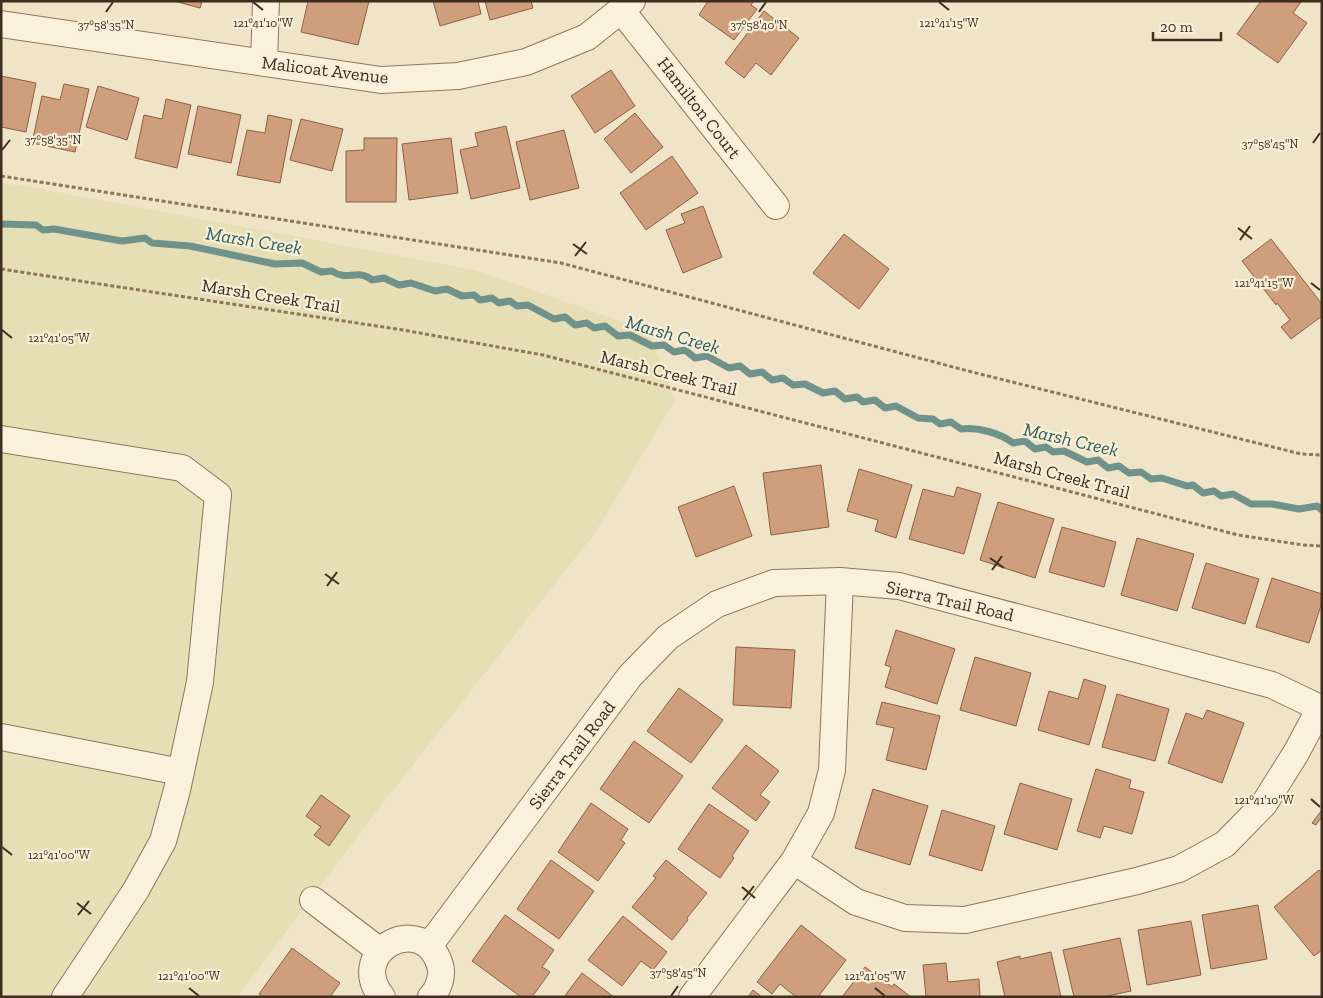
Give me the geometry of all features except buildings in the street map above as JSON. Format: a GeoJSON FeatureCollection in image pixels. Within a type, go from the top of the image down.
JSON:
{"type":"FeatureCollection","features":[{"type":"Feature","properties":{"kind":"street"},"geometry":{"type":"LineString","coordinates":[[264,63],[266,1]]}},
{"type":"Feature","properties":{"kind":"street","name":"Malicoat Avenue"},"geometry":{"type":"LineString","coordinates":[[1,24],[381,80],[458,76],[526,62],[587,38],[627,6]]}},
{"type":"Feature","properties":{"kind":"street","name":"Hamilton Court"},"geometry":{"type":"LineString","coordinates":[[627,6],[776,206]]}},
{"type":"Feature","properties":{"kind":"street"},"geometry":{"type":"LineString","coordinates":[[1,439],[182,468],[218,495],[200,682],[163,841],[136,890],[66,997]]}},
{"type":"Feature","properties":{"kind":"street"},"geometry":{"type":"LineString","coordinates":[[692,997],[794,861],[821,813],[832,770],[840,582]]}},
{"type":"Feature","properties":{"kind":"street","name":"Sierra Trail Road"},"geometry":{"type":"LineString","coordinates":[[429,946],[630,676],[668,637],[717,604],[774,583],[840,582],[909,588],[1272,685],[1321,709]]}},
{"type":"Feature","properties":{"kind":"street"},"geometry":{"type":"LineString","coordinates":[[794,861],[856,902],[905,918],[965,920],[1137,881],[1179,869],[1225,844],[1264,804],[1321,709]]}},
{"type":"Feature","properties":{"kind":"street"},"geometry":{"type":"LineString","coordinates":[[1,737],[180,772]]}},
{"type":"Feature","properties":{"kind":"street"},"geometry":{"type":"LineString","coordinates":[[313,900],[380,951]]}},
{"type":"Feature","properties":{"kind":"street"},"geometry":{"type":"LineString","coordinates":[[382,997],[376,989],[372,976],[374,962],[380,951],[390,942],[404,938],[417,940],[429,946],[437,956],[441,969],[440,983],[433,996]]}},
{"type":"Feature","properties":{"kind":"path"},"geometry":{"type":"LineString","coordinates":[[1,176],[561,263],[977,373],[1301,454],[1322,455]]}},
{"type":"Feature","properties":{"kind":"path","name":"Marsh Creek Trail"},"geometry":{"type":"LineString","coordinates":[[1,269],[403,330],[543,355],[1238,535],[1322,546]]}},
{"type":"Feature","properties":{"kind":"shaded area"},"geometry":{"type":"Polygon","coordinates":[[[1,184],[20,185],[474,270],[649,331],[675,400],[595,533],[383,803],[237,997],[1,997],[1,184]]]}},
{"type":"Feature","properties":{"kind":"waterway","name":"Marsh Creek"},"geometry":{"type":"LineString","coordinates":[[1,224],[36,225],[43,230],[54,229],[122,241],[145,238],[152,243],[190,246],[275,264],[302,263],[321,272],[332,271],[342,275],[362,275],[372,280],[384,278],[399,285],[411,283],[435,291],[447,289],[462,296],[474,295],[480,300],[492,298],[499,303],[510,301],[517,306],[528,305],[554,319],[565,317],[575,325],[587,323],[594,328],[605,326],[618,336],[630,335],[652,346],[664,345],[674,352],[685,350],[695,358],[707,356],[729,368],[740,366],[750,374],[762,372],[772,380],[783,378],[793,385],[805,384],[823,393],[835,391],[845,399],[857,397],[863,402],[875,400],[885,408],[896,406],[918,418],[933,419],[940,424],[951,422],[961,429],[988,432],[1002,436],[1013,443],[1025,441],[1035,449],[1046,447],[1053,452],[1064,451],[1087,462],[1098,460],[1108,468],[1119,466],[1129,473],[1141,472],[1151,479],[1162,478],[1187,486],[1193,485],[1203,493],[1214,491],[1221,496],[1233,494],[1251,504],[1272,504],[1299,509],[1317,506],[1322,510]]}}]}
